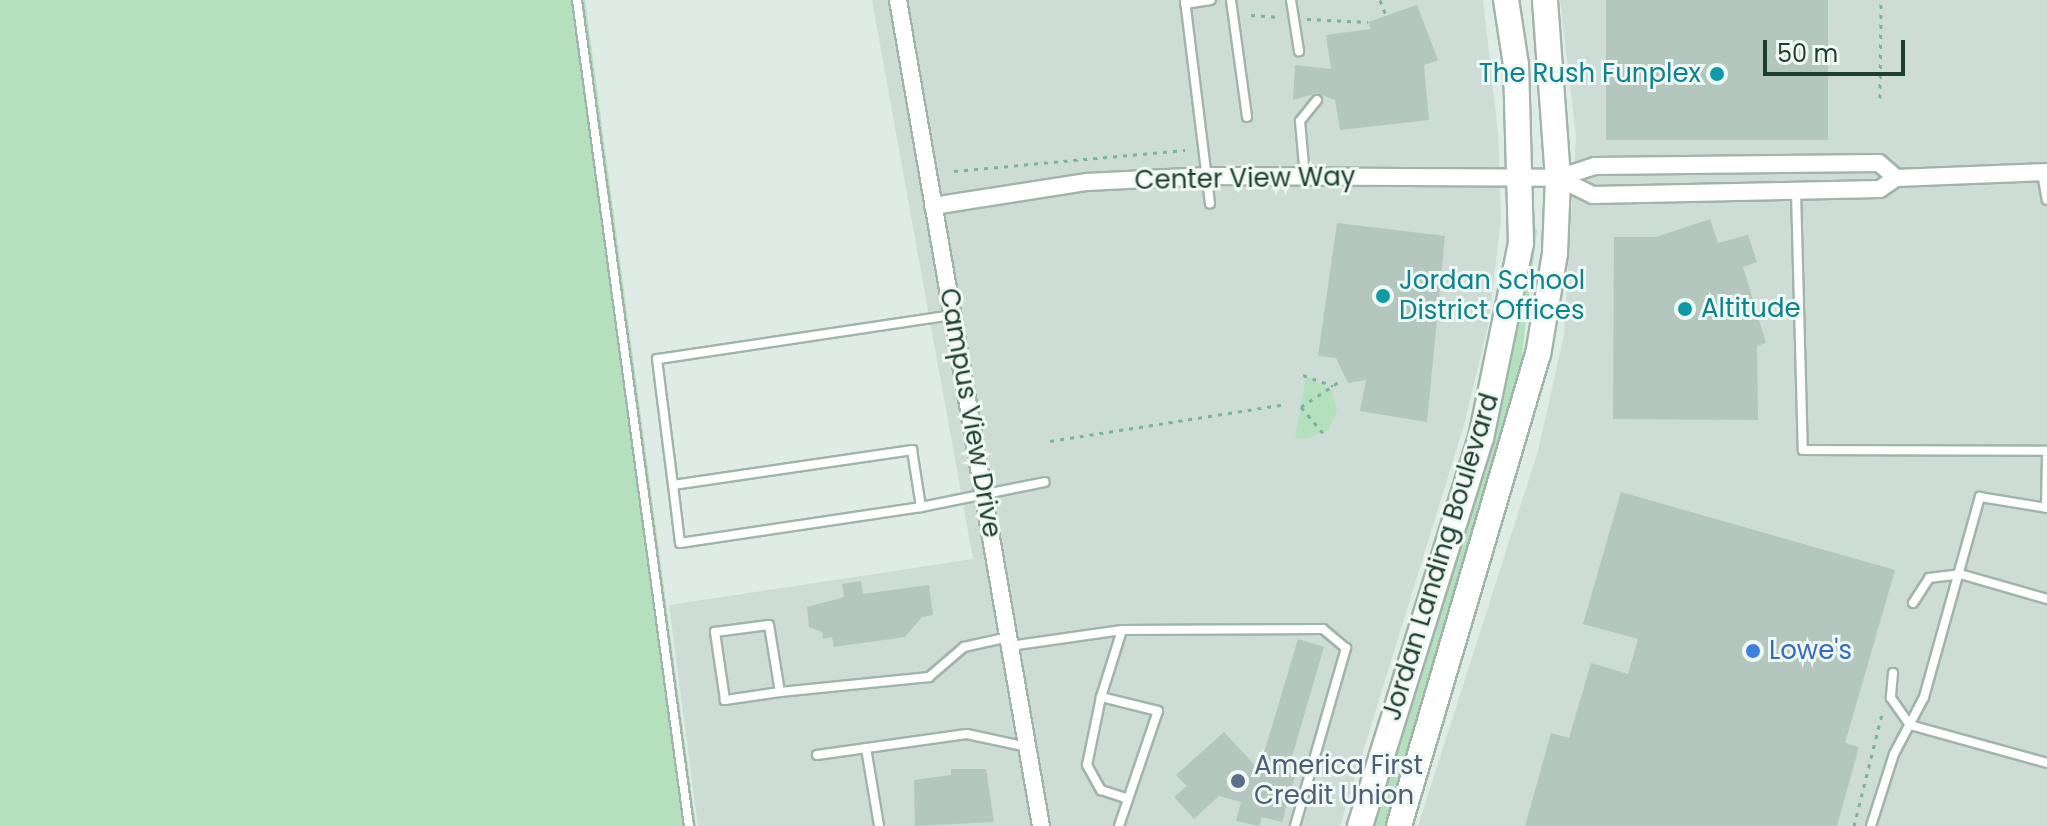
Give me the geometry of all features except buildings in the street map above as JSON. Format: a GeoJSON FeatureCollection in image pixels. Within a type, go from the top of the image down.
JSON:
{"type":"FeatureCollection","features":[{"type":"Feature","properties":{"kind":"main road","name":"Jordan Landing Boulevard"},"geometry":{"type":"LineString","coordinates":[[1360,826],[1481,438],[1521,243],[1523,178],[1506,0]]}},
{"type":"Feature","properties":{"kind":"main road","name":"Jordan Landing Boulevard"},"geometry":{"type":"LineString","coordinates":[[1399,826],[1526,412],[1555,253],[1558,178],[1545,0]]}},
{"type":"Feature","properties":{"kind":"street","name":"Campus View Drive"},"geometry":{"type":"LineString","coordinates":[[898,0],[1041,826]]}},
{"type":"Feature","properties":{"kind":"street","name":"Center View Way"},"geometry":{"type":"LineString","coordinates":[[933,206],[1087,182],[1207,176],[1558,178],[1595,166],[1879,163],[1896,178]]}},
{"type":"Feature","properties":{"kind":"street","name":"Center View Way"},"geometry":{"type":"LineString","coordinates":[[1558,178],[1593,195],[1880,189],[1896,178],[2045,172]]}},
{"type":"Feature","properties":{"kind":"lane"},"geometry":{"type":"LineString","coordinates":[[577,0],[689,826]]}},
{"type":"Feature","properties":{"kind":"lane"},"geometry":{"type":"LineString","coordinates":[[1210,203],[1185,2],[1211,0]]}},
{"type":"Feature","properties":{"kind":"lane"},"geometry":{"type":"LineString","coordinates":[[1231,0],[1247,117]]}},
{"type":"Feature","properties":{"kind":"lane"},"geometry":{"type":"LineString","coordinates":[[1291,0],[1299,51]]}},
{"type":"Feature","properties":{"kind":"lane"},"geometry":{"type":"LineString","coordinates":[[1305,177],[1300,121],[1317,100]]}},
{"type":"Feature","properties":{"kind":"lane"},"geometry":{"type":"LineString","coordinates":[[2045,172],[2047,200]]}},
{"type":"Feature","properties":{"kind":"lane"},"geometry":{"type":"LineString","coordinates":[[1796,190],[1803,450],[2047,451]]}},
{"type":"Feature","properties":{"kind":"lane"},"geometry":{"type":"LineString","coordinates":[[953,315],[657,359],[680,543],[985,497],[1045,482]]}},
{"type":"Feature","properties":{"kind":"lane"},"geometry":{"type":"LineString","coordinates":[[673,485],[912,450],[921,507]]}},
{"type":"Feature","properties":{"kind":"lane"},"geometry":{"type":"LineString","coordinates":[[1871,826],[1910,725],[1960,574],[1980,497],[2047,508],[2047,457]]}},
{"type":"Feature","properties":{"kind":"lane"},"geometry":{"type":"LineString","coordinates":[[1913,603],[1929,578],[1960,574],[2047,599]]}},
{"type":"Feature","properties":{"kind":"lane"},"geometry":{"type":"LineString","coordinates":[[780,692],[769,625],[715,632],[725,700],[929,677],[964,647],[1009,641],[1122,630],[1323,629],[1346,648],[1295,826]]}},
{"type":"Feature","properties":{"kind":"lane"},"geometry":{"type":"LineString","coordinates":[[1122,630],[1101,697],[1087,765],[1101,790],[1128,799]]}},
{"type":"Feature","properties":{"kind":"lane"},"geometry":{"type":"LineString","coordinates":[[1893,673],[1891,698],[1910,725],[2047,763]]}},
{"type":"Feature","properties":{"kind":"lane"},"geometry":{"type":"LineString","coordinates":[[1101,697],[1158,711],[1119,826]]}},
{"type":"Feature","properties":{"kind":"lane"},"geometry":{"type":"LineString","coordinates":[[817,755],[967,734],[1028,748]]}},
{"type":"Feature","properties":{"kind":"lane"},"geometry":{"type":"LineString","coordinates":[[866,748],[879,826]]}},
{"type":"Feature","properties":{"kind":"path"},"geometry":{"type":"LineString","coordinates":[[1380,0],[1386,16]]}},
{"type":"Feature","properties":{"kind":"path"},"geometry":{"type":"LineString","coordinates":[[1880,98],[1881,0]]}},
{"type":"Feature","properties":{"kind":"path"},"geometry":{"type":"LineString","coordinates":[[1251,15],[1368,22]]}},
{"type":"Feature","properties":{"kind":"path"},"geometry":{"type":"LineString","coordinates":[[954,171],[1185,150]]}},
{"type":"Feature","properties":{"kind":"path"},"geometry":{"type":"LineString","coordinates":[[1303,375],[1333,386]]}},
{"type":"Feature","properties":{"kind":"path"},"geometry":{"type":"LineString","coordinates":[[1323,433],[1301,407],[1343,379]]}},
{"type":"Feature","properties":{"kind":"path"},"geometry":{"type":"LineString","coordinates":[[1050,441],[1087,439],[1285,404]]}},
{"type":"Feature","properties":{"kind":"path"},"geometry":{"type":"LineString","coordinates":[[1222,407],[1224,415]]}},
{"type":"Feature","properties":{"kind":"path"},"geometry":{"type":"LineString","coordinates":[[1180,422],[1182,430]]}},
{"type":"Feature","properties":{"kind":"path"},"geometry":{"type":"LineString","coordinates":[[1128,423],[1130,431]]}},
{"type":"Feature","properties":{"kind":"path"},"geometry":{"type":"LineString","coordinates":[[1087,439],[1088,446]]}},
{"type":"Feature","properties":{"kind":"path"},"geometry":{"type":"LineString","coordinates":[[1854,826],[1883,703]]}},
{"type":"Feature","properties":{"kind":"shaded area"},"geometry":{"type":"Polygon","coordinates":[[[872,0],[1483,0],[1498,132],[1501,220],[1488,326],[1464,425],[1340,826],[698,826],[669,605],[973,559],[872,0]]]}},
{"type":"Feature","properties":{"kind":"shaded area"},"geometry":{"type":"Polygon","coordinates":[[[1560,0],[2047,0],[2047,826],[1418,826],[1538,451],[1564,335],[1576,136],[1560,0]]]}},
{"type":"Feature","properties":{"kind":"green space"},"geometry":{"type":"Polygon","coordinates":[[[0,0],[585,0],[696,826],[0,826],[0,0]]]}},
{"type":"Feature","properties":{"kind":"green space"},"geometry":{"type":"Polygon","coordinates":[[[1531,220],[1537,230],[1516,405],[1390,826],[1374,826],[1502,406],[1531,220]]]}},
{"type":"Feature","properties":{"kind":"green space"},"geometry":{"type":"Polygon","coordinates":[[[1306,377],[1332,390],[1337,411],[1328,430],[1308,439],[1295,438],[1306,377]]]}},
{"type":"Feature","properties":{"kind":"place","name":"The Rush Funplex"},"geometry":{"type":"Point","coordinates":[1717,74]}},
{"type":"Feature","properties":{"kind":"place","name":"Jordan School District Offices"},"geometry":{"type":"Point","coordinates":[1383,296]}},
{"type":"Feature","properties":{"kind":"place","name":"Altitude"},"geometry":{"type":"Point","coordinates":[1685,309]}},
{"type":"Feature","properties":{"kind":"place","name":"Lowe's"},"geometry":{"type":"Point","coordinates":[1753,651]}},
{"type":"Feature","properties":{"kind":"place","name":"America First Credit Union"},"geometry":{"type":"Point","coordinates":[1238,781]}}]}
